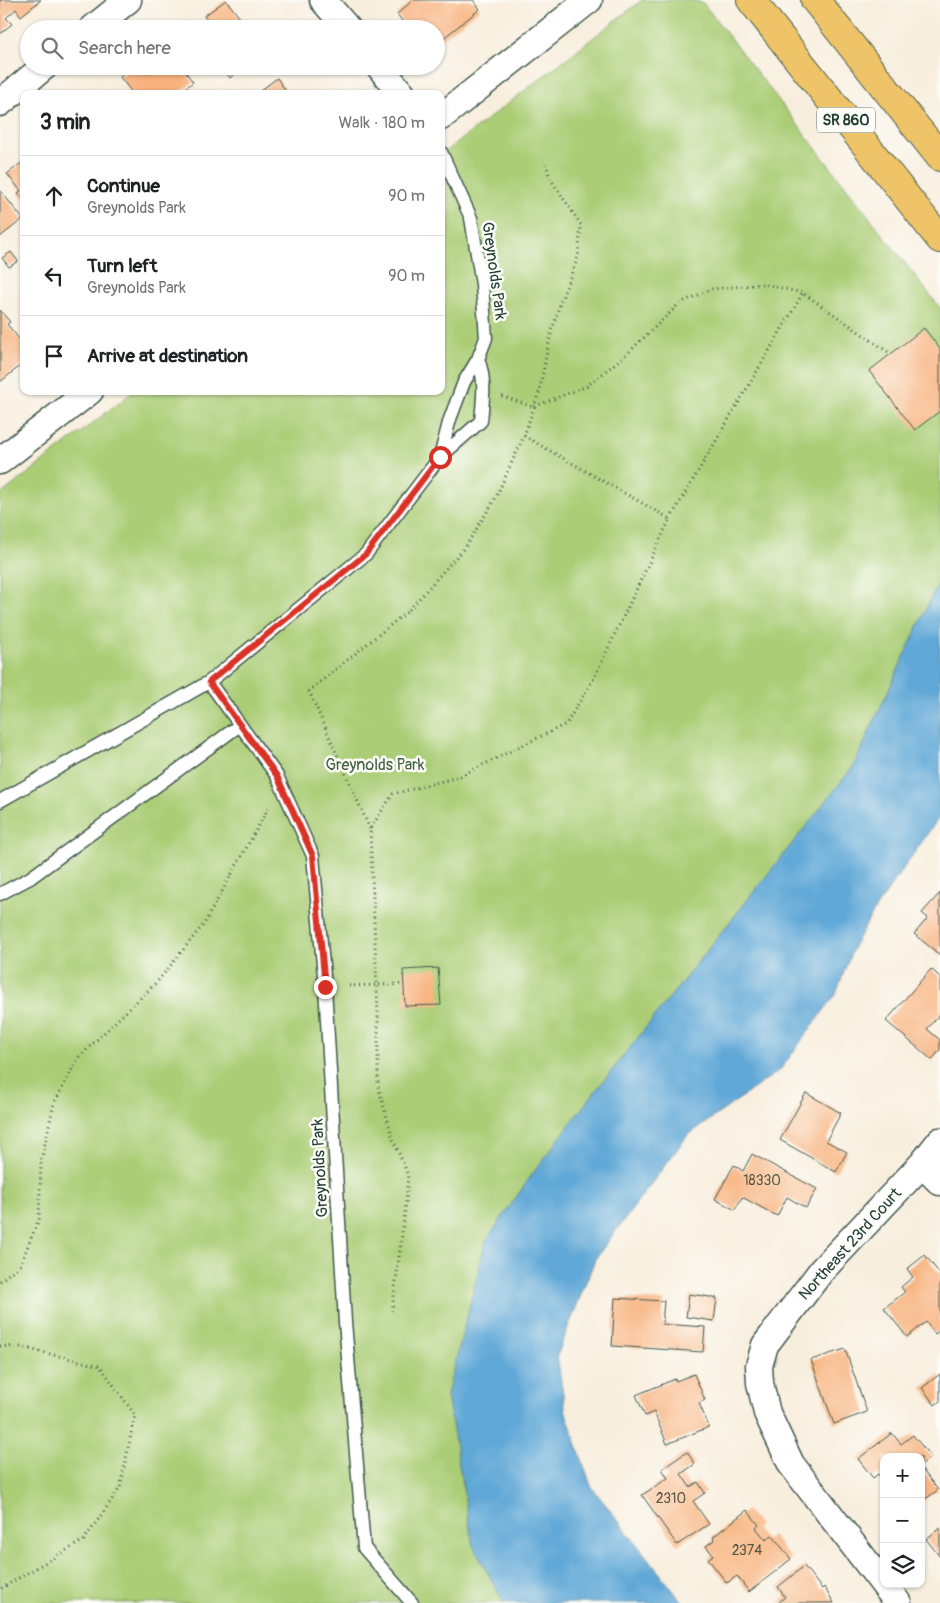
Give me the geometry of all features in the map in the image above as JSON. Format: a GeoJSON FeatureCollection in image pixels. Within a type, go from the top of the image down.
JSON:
{"type":"FeatureCollection","features":[{"type":"Feature","properties":{"kind":"main road","name":"SR 860"},"geometry":{"type":"LineString","coordinates":[[751,0],[940,239]]}},
{"type":"Feature","properties":{"kind":"main road","name":"SR 860"},"geometry":{"type":"LineString","coordinates":[[815,0],[940,157]]}},
{"type":"Feature","properties":{"kind":"street"},"geometry":{"type":"LineString","coordinates":[[103,20],[128,0]]}},
{"type":"Feature","properties":{"kind":"street"},"geometry":{"type":"LineString","coordinates":[[324,0],[341,20]]}},
{"type":"Feature","properties":{"kind":"street"},"geometry":{"type":"LineString","coordinates":[[445,114],[589,0]]}},
{"type":"Feature","properties":{"kind":"street"},"geometry":{"type":"LineString","coordinates":[[0,103],[34,75]]}},
{"type":"Feature","properties":{"kind":"street"},"geometry":{"type":"LineString","coordinates":[[386,75],[399,90]]}},
{"type":"Feature","properties":{"kind":"street"},"geometry":{"type":"LineString","coordinates":[[0,461],[85,395]]}},
{"type":"Feature","properties":{"kind":"street","name":"Northeast 23rd Court"},"geometry":{"type":"LineString","coordinates":[[898,1603],[791,1464],[767,1413],[759,1366],[765,1346],[822,1270],[931,1173],[940,1141]]}},
{"type":"Feature","properties":{"kind":"lane","name":"Greynolds Park"},"geometry":{"type":"LineString","coordinates":[[0,801],[209,682],[366,554],[440,457],[450,419],[464,382],[478,358],[486,338],[482,284],[471,218],[445,161]]}},
{"type":"Feature","properties":{"kind":"lane"},"geometry":{"type":"LineString","coordinates":[[440,457],[481,421],[484,389],[483,372],[478,358]]}},
{"type":"Feature","properties":{"kind":"lane","name":"Greynolds Park"},"geometry":{"type":"LineString","coordinates":[[209,682],[277,776],[313,856],[325,987],[345,1322],[364,1548],[412,1603]]}},
{"type":"Feature","properties":{"kind":"lane"},"geometry":{"type":"LineString","coordinates":[[0,894],[30,878],[240,725]]}},
{"type":"Feature","properties":{"kind":"path"},"geometry":{"type":"LineString","coordinates":[[392,1311],[408,1175],[393,1139],[378,1086],[370,829],[309,691],[408,611],[466,546],[496,497],[524,436],[534,407],[549,342],[578,257],[581,225],[550,178],[546,164]]}},
{"type":"Feature","properties":{"kind":"path"},"geometry":{"type":"LineString","coordinates":[[501,395],[534,407],[587,386],[628,353],[680,303],[712,289],[764,284],[803,293],[891,354]]}},
{"type":"Feature","properties":{"kind":"path"},"geometry":{"type":"LineString","coordinates":[[370,829],[394,794],[458,777],[566,724],[594,678],[670,519],[803,293]]}},
{"type":"Feature","properties":{"kind":"path"},"geometry":{"type":"LineString","coordinates":[[524,436],[670,519]]}},
{"type":"Feature","properties":{"kind":"path"},"geometry":{"type":"LineString","coordinates":[[0,1281],[20,1265],[39,1219],[40,1161],[54,1104],[79,1057],[156,982],[204,924],[281,785]]}},
{"type":"Feature","properties":{"kind":"path"},"geometry":{"type":"LineString","coordinates":[[325,987],[404,984]]}},
{"type":"Feature","properties":{"kind":"path"},"geometry":{"type":"LineString","coordinates":[[0,1346],[21,1347],[100,1366],[135,1415],[120,1488],[84,1540],[0,1589]]}},
{"type":"Feature","properties":{"kind":"green space","name":"Greynolds Park"},"geometry":{"type":"Polygon","coordinates":[[[642,0],[691,0],[703,3],[940,308],[940,579],[853,767],[586,1103],[531,1176],[486,1241],[447,1395],[473,1545],[504,1603],[0,1603],[0,495],[129,395],[445,395],[445,152],[642,0]]]}},
{"type":"Feature","properties":{"kind":"water"},"geometry":{"type":"Polygon","coordinates":[[[940,579],[940,816],[877,906],[854,945],[836,994],[780,1070],[687,1136],[595,1259],[557,1356],[566,1413],[591,1486],[683,1603],[504,1603],[473,1545],[447,1395],[486,1241],[531,1176],[586,1103],[853,767],[940,579]]]}},
{"type":"Feature","properties":{"kind":"building"},"geometry":{"type":"Polygon","coordinates":[[[0,0],[41,0],[21,16],[16,9],[6,18],[12,24],[0,34],[0,0]]]}},
{"type":"Feature","properties":{"kind":"building"},"geometry":{"type":"Polygon","coordinates":[[[226,0],[241,20],[207,20],[204,16],[226,0]]]}},
{"type":"Feature","properties":{"kind":"building"},"geometry":{"type":"Polygon","coordinates":[[[413,0],[473,0],[480,9],[445,37],[445,20],[401,20],[397,14],[413,0]]]}},
{"type":"Feature","properties":{"kind":"building"},"geometry":{"type":"Polygon","coordinates":[[[122,75],[188,75],[193,82],[183,90],[130,90],[120,77],[122,75]]]}},
{"type":"Feature","properties":{"kind":"building"},"geometry":{"type":"Polygon","coordinates":[[[277,78],[285,90],[261,90],[277,78]]]}},
{"type":"Feature","properties":{"kind":"building"},"geometry":{"type":"Polygon","coordinates":[[[20,164],[20,190],[7,174],[20,164]]]}},
{"type":"Feature","properties":{"kind":"building"},"geometry":{"type":"Polygon","coordinates":[[[0,190],[20,215],[20,221],[0,237],[0,190]]]}},
{"type":"Feature","properties":{"kind":"building"},"geometry":{"type":"Polygon","coordinates":[[[11,252],[18,261],[9,267],[2,258],[11,252]]]}},
{"type":"Feature","properties":{"kind":"building"},"geometry":{"type":"Polygon","coordinates":[[[0,310],[10,322],[7,324],[20,340],[20,366],[0,382],[0,310]]]}},
{"type":"Feature","properties":{"kind":"building"},"geometry":{"type":"Polygon","coordinates":[[[924,328],[940,349],[940,411],[915,430],[869,371],[924,328]]]}},
{"type":"Feature","properties":{"kind":"building"},"geometry":{"type":"Polygon","coordinates":[[[940,893],[940,955],[914,934],[928,918],[922,913],[940,893]]]}},
{"type":"Feature","properties":{"kind":"building"},"geometry":{"type":"Polygon","coordinates":[[[438,968],[441,1005],[405,1006],[403,970],[438,968]]]}},
{"type":"Feature","properties":{"kind":"building"},"geometry":{"type":"Polygon","coordinates":[[[931,969],[940,977],[940,1014],[927,1029],[940,1040],[940,1050],[932,1060],[886,1021],[931,969]]]}},
{"type":"Feature","properties":{"kind":"building"},"geometry":{"type":"Polygon","coordinates":[[[806,1093],[841,1113],[826,1141],[847,1152],[836,1172],[780,1140],[806,1093]]]}},
{"type":"Feature","properties":{"kind":"building"},"geometry":{"type":"Polygon","coordinates":[[[752,1154],[817,1189],[806,1208],[787,1197],[777,1216],[742,1197],[735,1210],[715,1199],[734,1165],[743,1171],[752,1154]]]}},
{"type":"Feature","properties":{"kind":"building"},"geometry":{"type":"Polygon","coordinates":[[[925,1255],[940,1274],[940,1330],[935,1334],[926,1322],[907,1337],[884,1308],[905,1292],[901,1287],[913,1277],[907,1269],[925,1255]]]}},
{"type":"Feature","properties":{"kind":"building"},"geometry":{"type":"Polygon","coordinates":[[[689,1294],[717,1298],[714,1321],[686,1317],[689,1294]]]}},
{"type":"Feature","properties":{"kind":"building"},"geometry":{"type":"Polygon","coordinates":[[[615,1298],[664,1301],[662,1324],[705,1327],[703,1352],[612,1346],[615,1298]]]}},
{"type":"Feature","properties":{"kind":"building"},"geometry":{"type":"Polygon","coordinates":[[[845,1349],[867,1412],[834,1424],[811,1360],[845,1349]]]}},
{"type":"Feature","properties":{"kind":"building"},"geometry":{"type":"Polygon","coordinates":[[[694,1374],[705,1400],[699,1403],[709,1427],[667,1444],[654,1412],[645,1416],[636,1395],[675,1379],[676,1381],[694,1374]]]}},
{"type":"Feature","properties":{"kind":"building"},"geometry":{"type":"Polygon","coordinates":[[[940,1374],[940,1401],[935,1405],[922,1388],[940,1374]]]}},
{"type":"Feature","properties":{"kind":"building"},"geometry":{"type":"Polygon","coordinates":[[[892,1433],[901,1444],[913,1435],[931,1457],[925,1462],[925,1453],[880,1453],[880,1476],[878,1474],[873,1478],[858,1459],[892,1433]]]}},
{"type":"Feature","properties":{"kind":"building"},"geometry":{"type":"Polygon","coordinates":[[[687,1452],[695,1464],[681,1474],[690,1487],[698,1482],[705,1493],[693,1501],[709,1524],[677,1545],[642,1495],[668,1478],[662,1469],[687,1452]]]}},
{"type":"Feature","properties":{"kind":"building"},"geometry":{"type":"Polygon","coordinates":[[[925,1473],[938,1490],[925,1499],[925,1473]]]}},
{"type":"Feature","properties":{"kind":"building"},"geometry":{"type":"Polygon","coordinates":[[[747,1510],[759,1525],[756,1528],[766,1540],[772,1535],[791,1559],[749,1592],[737,1576],[727,1583],[708,1559],[713,1555],[706,1546],[714,1540],[713,1537],[747,1510]]]}},
{"type":"Feature","properties":{"kind":"building"},"geometry":{"type":"Polygon","coordinates":[[[940,1528],[940,1557],[926,1539],[940,1528]]]}},
{"type":"Feature","properties":{"kind":"building"},"geometry":{"type":"Polygon","coordinates":[[[804,1566],[822,1589],[824,1587],[834,1603],[778,1603],[785,1597],[778,1587],[804,1566]]]}},
{"type":"Feature","properties":{"kind":"route"},"geometry":{"type":"LineString","coordinates":[[325,987],[313,856],[277,776],[209,682],[366,554],[440,457]]}}]}
